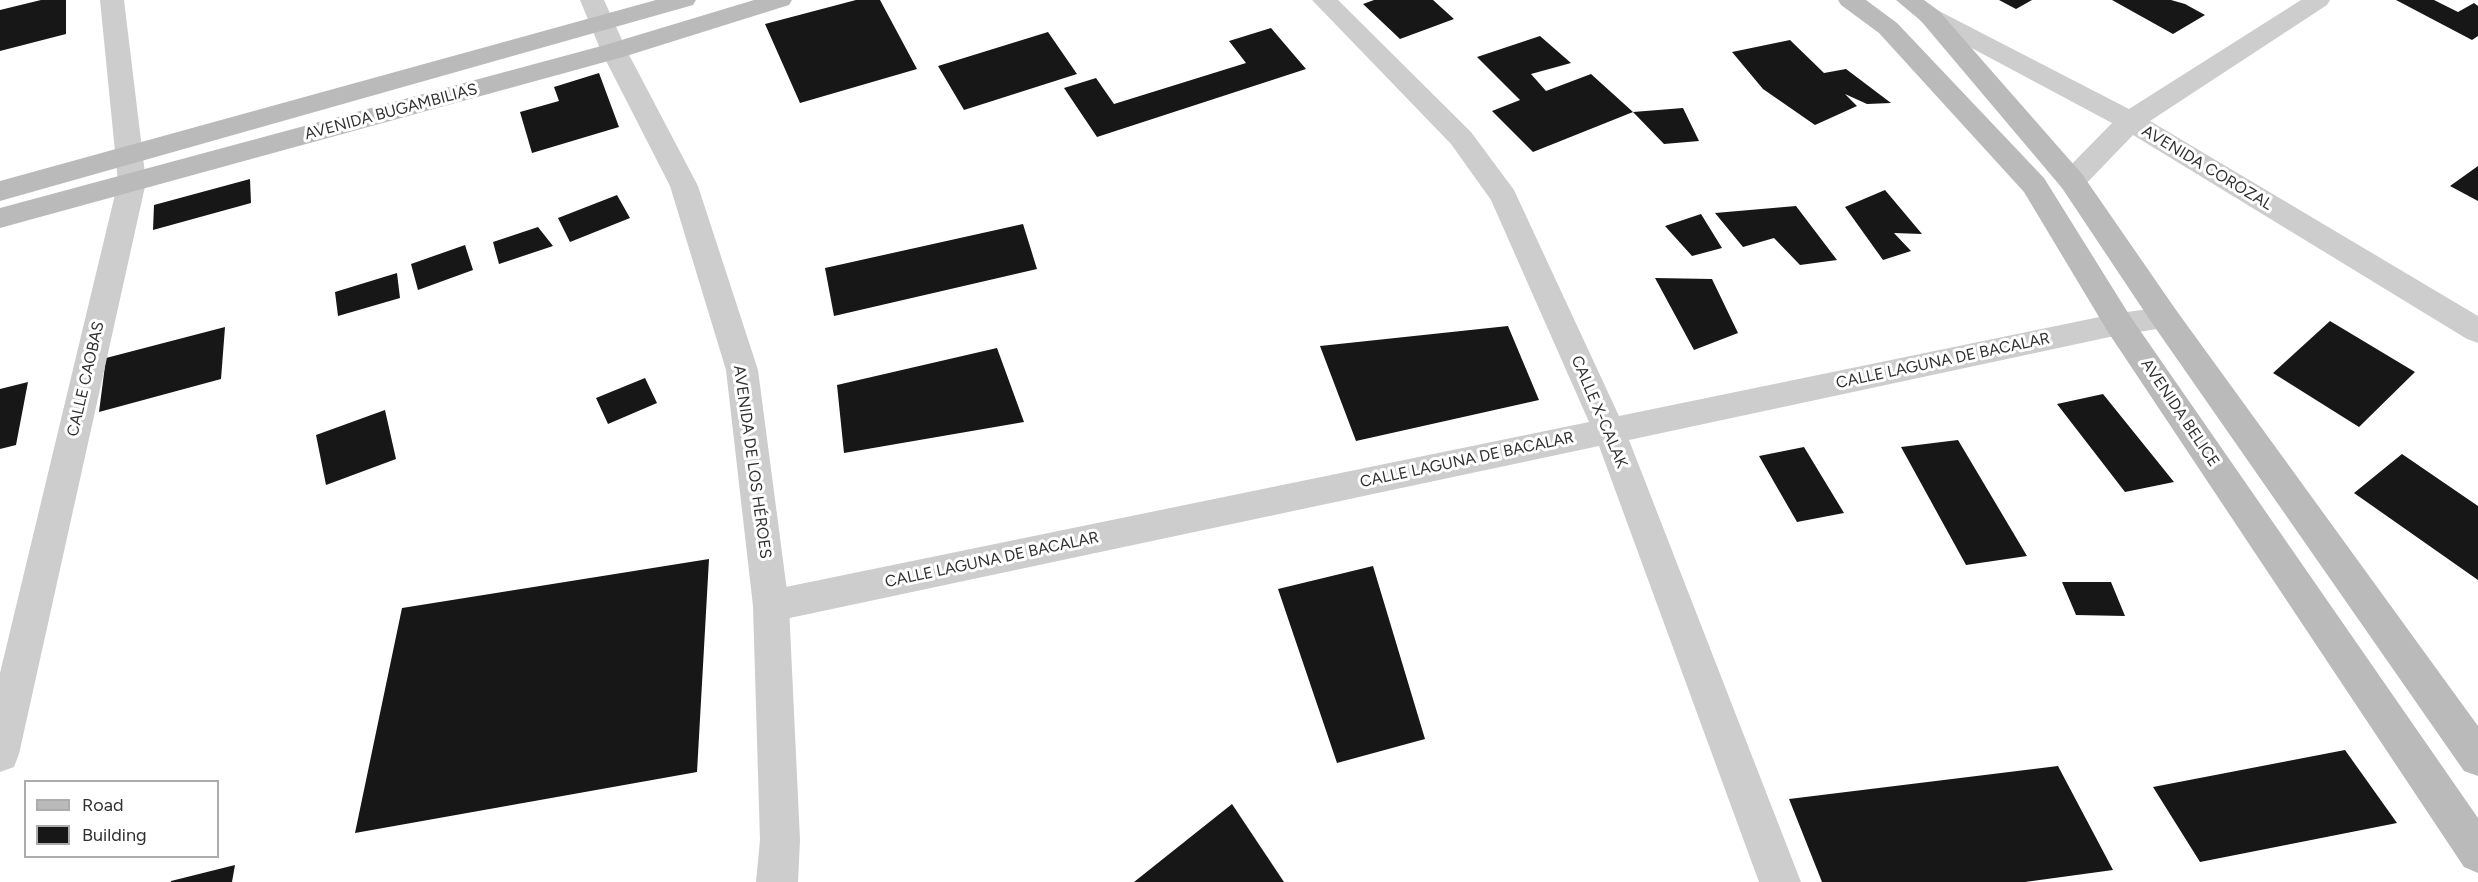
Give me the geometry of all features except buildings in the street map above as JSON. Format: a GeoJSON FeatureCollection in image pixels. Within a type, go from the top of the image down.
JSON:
{"type":"FeatureCollection","features":[{"type":"Feature","properties":{"kind":"main road","name":"AVENIDA BUGAMBILIAS"},"geometry":{"type":"LineString","coordinates":[[0,218],[130,170],[684,0]]}},
{"type":"Feature","properties":{"kind":"main road","name":"AVENIDA BUGAMBILIAS"},"geometry":{"type":"LineString","coordinates":[[603,25],[780,0]]}},
{"type":"Feature","properties":{"kind":"main road","name":"AVENIDA BELICE"},"geometry":{"type":"LineString","coordinates":[[1850,0],[1888,28],[2034,185],[2119,324],[2478,853]]}},
{"type":"Feature","properties":{"kind":"main road"},"geometry":{"type":"LineString","coordinates":[[1919,8],[2072,181],[2165,318],[2478,758]]}},
{"type":"Feature","properties":{"kind":"main road","name":"AVENIDA BUGAMBILIAS"},"geometry":{"type":"LineString","coordinates":[[0,191],[130,170]]}},
{"type":"Feature","properties":{"kind":"street","name":"CALLE CAOBAS"},"geometry":{"type":"LineString","coordinates":[[0,754],[130,170],[112,0]]}},
{"type":"Feature","properties":{"kind":"street","name":"CALLE X-CALAK"},"geometry":{"type":"LineString","coordinates":[[1324,0],[1461,138],[1504,197],[1609,430],[1780,882]]}},
{"type":"Feature","properties":{"kind":"street"},"geometry":{"type":"LineString","coordinates":[[2072,181],[2130,121],[2318,0]]}},
{"type":"Feature","properties":{"kind":"street","name":"AVENIDA COROZAL"},"geometry":{"type":"LineString","coordinates":[[1919,8],[2130,121],[2478,331]]}},
{"type":"Feature","properties":{"kind":"street","name":"AVENIDA DE LOS HÉROES"},"geometry":{"type":"LineString","coordinates":[[603,25],[684,186],[742,370],[771,606],[780,840],[777,882]]}},
{"type":"Feature","properties":{"kind":"street","name":"CALLE LAGUNA DE BACALAR"},"geometry":{"type":"LineString","coordinates":[[771,606],[2119,324],[2165,318]]}}]}
